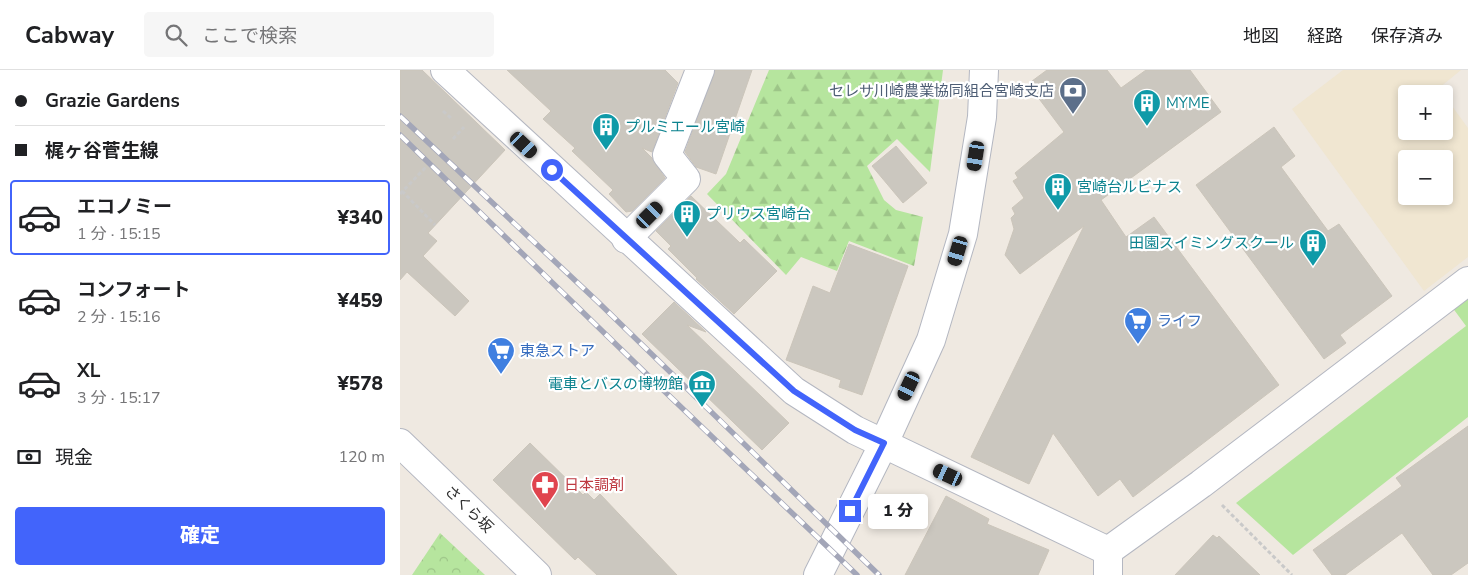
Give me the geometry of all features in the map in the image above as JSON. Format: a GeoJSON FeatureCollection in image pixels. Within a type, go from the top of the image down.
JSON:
{"type":"FeatureCollection","features":[{"type":"Feature","properties":{"kind":"street"},"geometry":{"type":"LineString","coordinates":[[445,70],[626,239],[794,391],[855,430],[884,443],[1108,563],[1201,484],[1468,281]]}},
{"type":"Feature","properties":{"kind":"street"},"geometry":{"type":"LineString","coordinates":[[626,239],[686,179],[667,155],[700,70]]}},
{"type":"Feature","properties":{"kind":"street"},"geometry":{"type":"LineString","coordinates":[[818,575],[884,443],[931,340],[963,234],[982,116],[984,70]]}},
{"type":"Feature","properties":{"kind":"street","name":"さくら坂"},"geometry":{"type":"LineString","coordinates":[[400,443],[537,575]]}},
{"type":"Feature","properties":{"kind":"path"},"geometry":{"type":"LineString","coordinates":[[426,167],[401,192],[435,225]]}},
{"type":"Feature","properties":{"kind":"path"},"geometry":{"type":"LineString","coordinates":[[1201,484],[1292,575]]}},
{"type":"Feature","properties":{"kind":"shaded area"},"geometry":{"type":"Polygon","coordinates":[[[1343,70],[1461,70],[1443,85],[1398,85],[1398,140],[1453,140],[1453,107],[1468,128],[1468,257],[1424,291],[1292,109],[1343,70]]]}},
{"type":"Feature","properties":{"kind":"green space"},"geometry":{"type":"Polygon","coordinates":[[[769,70],[943,70],[930,172],[897,139],[867,166],[884,200],[896,210],[923,217],[914,266],[849,241],[837,271],[801,257],[786,275],[707,194],[726,174],[769,70]]]}},
{"type":"Feature","properties":{"kind":"green space"},"geometry":{"type":"Polygon","coordinates":[[[1468,295],[1468,417],[1293,555],[1236,503],[1466,326],[1452,307],[1468,295]]]}},
{"type":"Feature","properties":{"kind":"green space"},"geometry":{"type":"Polygon","coordinates":[[[440,533],[485,575],[412,575],[440,533]]]}},
{"type":"Feature","properties":{"kind":"building"},"geometry":{"type":"Polygon","coordinates":[[[400,70],[422,70],[505,150],[428,233],[437,241],[423,256],[469,301],[455,316],[407,272],[400,280],[400,70]]]}},
{"type":"Feature","properties":{"kind":"building"},"geometry":{"type":"Polygon","coordinates":[[[507,70],[665,70],[678,83],[652,152],[642,148],[652,158],[665,178],[632,211],[626,212],[609,194],[613,190],[572,151],[575,148],[543,119],[551,111],[507,70]]]}},
{"type":"Feature","properties":{"kind":"building"},"geometry":{"type":"Polygon","coordinates":[[[715,70],[752,70],[716,174],[696,167],[685,152],[715,70]]]}},
{"type":"Feature","properties":{"kind":"building"},"geometry":{"type":"Polygon","coordinates":[[[1047,70],[1107,70],[1121,88],[1146,70],[1190,70],[1221,112],[1101,200],[1126,237],[1154,217],[1279,385],[1133,497],[1120,479],[1098,496],[1053,433],[1029,484],[971,457],[1084,226],[1020,274],[1005,255],[1014,229],[1011,218],[1015,214],[1012,208],[1024,198],[1013,181],[1018,178],[1015,173],[1064,132],[1028,84],[1047,70]]]}},
{"type":"Feature","properties":{"kind":"building","name":"田園スイミングスクール"},"geometry":{"type":"Polygon","coordinates":[[[1274,127],[1295,156],[1281,167],[1328,231],[1339,224],[1392,296],[1340,335],[1346,343],[1324,359],[1196,185],[1274,127]]]}},
{"type":"Feature","properties":{"kind":"building"},"geometry":{"type":"Polygon","coordinates":[[[896,146],[927,183],[903,203],[872,166],[896,146]]]}},
{"type":"Feature","properties":{"kind":"building"},"geometry":{"type":"Polygon","coordinates":[[[691,196],[740,243],[744,239],[777,271],[734,314],[696,279],[668,249],[671,246],[656,231],[691,196]]]}},
{"type":"Feature","properties":{"kind":"building"},"geometry":{"type":"Polygon","coordinates":[[[849,244],[908,266],[862,395],[839,387],[841,380],[786,360],[813,286],[830,293],[849,244]]]}},
{"type":"Feature","properties":{"kind":"building"},"geometry":{"type":"Polygon","coordinates":[[[674,302],[706,332],[687,325],[789,423],[762,450],[642,334],[674,302]]]}},
{"type":"Feature","properties":{"kind":"building"},"geometry":{"type":"Polygon","coordinates":[[[1468,426],[1468,563],[1451,575],[1433,575],[1402,533],[1345,575],[1332,575],[1313,550],[1402,486],[1396,478],[1468,426]]]}},
{"type":"Feature","properties":{"kind":"building"},"geometry":{"type":"Polygon","coordinates":[[[530,443],[583,495],[586,492],[594,500],[600,494],[677,575],[597,575],[578,557],[575,560],[493,480],[530,443]]]}},
{"type":"Feature","properties":{"kind":"building"},"geometry":{"type":"Polygon","coordinates":[[[946,496],[989,519],[987,524],[1049,550],[1038,575],[905,575],[946,496]]]}},
{"type":"Feature","properties":{"kind":"building"},"geometry":{"type":"Polygon","coordinates":[[[1213,535],[1217,538],[1219,536],[1260,575],[1175,575],[1213,535]]]}},
{"type":"Feature","properties":{"kind":"railway"},"geometry":{"type":"LineString","coordinates":[[400,116],[597,301],[879,575]]}},
{"type":"Feature","properties":{"kind":"railway"},"geometry":{"type":"LineString","coordinates":[[400,135],[857,575]]}},
{"type":"Feature","properties":{"kind":"place","name":"セレサ川崎農業協同組合宮崎支店"},"geometry":{"type":"Point","coordinates":[1073,115]}},
{"type":"Feature","properties":{"kind":"place","name":"MYME"},"geometry":{"type":"Point","coordinates":[1147,127]}},
{"type":"Feature","properties":{"kind":"place","name":"プルミエール宮崎"},"geometry":{"type":"Point","coordinates":[606,151]}},
{"type":"Feature","properties":{"kind":"place","name":"宮崎台ルビナス"},"geometry":{"type":"Point","coordinates":[1058,211]}},
{"type":"Feature","properties":{"kind":"place","name":"プリウス宮崎台"},"geometry":{"type":"Point","coordinates":[687,238]}},
{"type":"Feature","properties":{"kind":"place","name":"田園スイミングスクール"},"geometry":{"type":"Point","coordinates":[1313,267]}},
{"type":"Feature","properties":{"kind":"place","name":"ライフ"},"geometry":{"type":"Point","coordinates":[1138,345]}},
{"type":"Feature","properties":{"kind":"place","name":"東急ストア"},"geometry":{"type":"Point","coordinates":[501,375]}},
{"type":"Feature","properties":{"kind":"place","name":"電車とバスの博物館"},"geometry":{"type":"Point","coordinates":[702,408]}},
{"type":"Feature","properties":{"kind":"place","name":"日本調剤"},"geometry":{"type":"Point","coordinates":[545,509]}},
{"type":"Feature","properties":{"kind":"route"},"geometry":{"type":"LineString","coordinates":[[552,170],[794,391],[855,430],[884,443],[850,511]]}}]}
